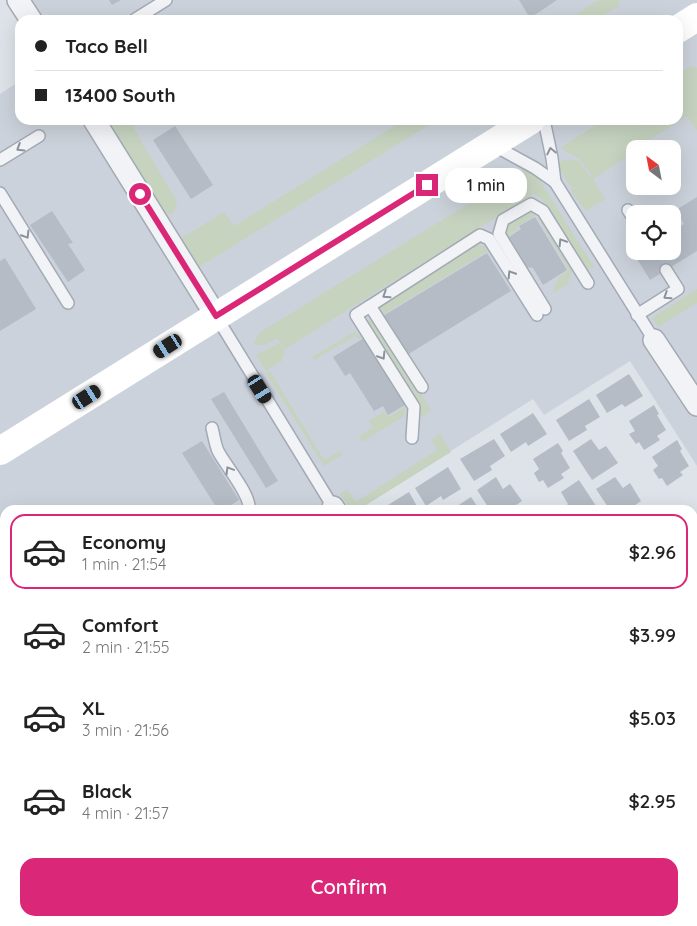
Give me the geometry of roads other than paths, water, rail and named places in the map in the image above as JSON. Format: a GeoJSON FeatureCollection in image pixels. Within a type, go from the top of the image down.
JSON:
{"type":"FeatureCollection","features":[{"type":"Feature","properties":{"kind":"main road"},"geometry":{"type":"LineString","coordinates":[[0,451],[523,125]]}},
{"type":"Feature","properties":{"kind":"street"},"geometry":{"type":"LineString","coordinates":[[18,0],[27,15]]}},
{"type":"Feature","properties":{"kind":"street"},"geometry":{"type":"LineString","coordinates":[[97,125],[216,316]]}},
{"type":"Feature","properties":{"kind":"street"},"geometry":{"type":"LineString","coordinates":[[654,340],[697,405]]}},
{"type":"Feature","properties":{"kind":"lane"},"geometry":{"type":"LineString","coordinates":[[142,15],[166,0]]}},
{"type":"Feature","properties":{"kind":"lane"},"geometry":{"type":"LineString","coordinates":[[545,125],[555,182]]}},
{"type":"Feature","properties":{"kind":"lane"},"geometry":{"type":"LineString","coordinates":[[0,160],[39,136]]}},
{"type":"Feature","properties":{"kind":"lane"},"geometry":{"type":"LineString","coordinates":[[492,144],[535,168],[555,182],[654,340]]}},
{"type":"Feature","properties":{"kind":"lane"},"geometry":{"type":"LineString","coordinates":[[0,193],[68,303]]}},
{"type":"Feature","properties":{"kind":"lane"},"geometry":{"type":"LineString","coordinates":[[412,438],[414,407],[356,315],[480,235],[489,239],[541,312],[499,234],[503,220],[531,204],[543,211],[588,283]]}},
{"type":"Feature","properties":{"kind":"lane"},"geometry":{"type":"LineString","coordinates":[[637,315],[678,289],[666,270]]}},
{"type":"Feature","properties":{"kind":"lane"},"geometry":{"type":"LineString","coordinates":[[370,306],[422,387]]}},
{"type":"Feature","properties":{"kind":"lane"},"geometry":{"type":"LineString","coordinates":[[216,316],[332,505]]}},
{"type":"Feature","properties":{"kind":"lane"},"geometry":{"type":"LineString","coordinates":[[212,428],[218,450],[245,495],[248,505]]}}]}
